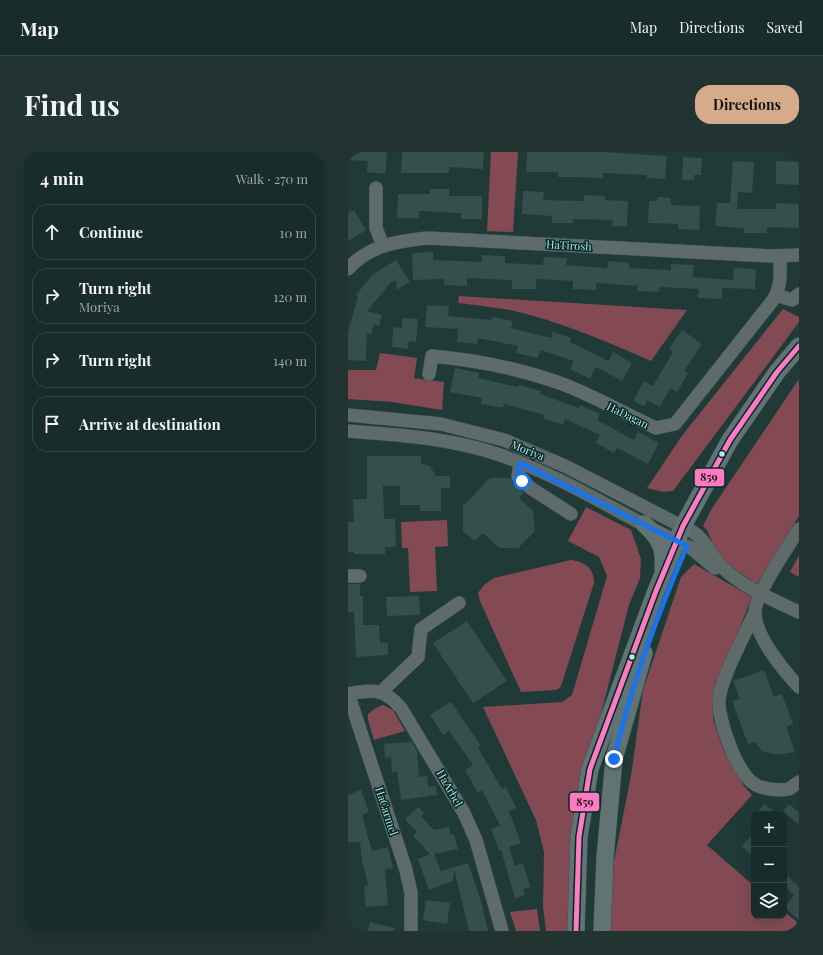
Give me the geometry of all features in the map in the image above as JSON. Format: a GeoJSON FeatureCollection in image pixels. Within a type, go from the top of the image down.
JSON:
{"type":"FeatureCollection","features":[{"type":"Feature","properties":{"kind":"main road"},"geometry":{"type":"LineString","coordinates":[[602,931],[605,858],[614,759],[643,658],[685,536],[730,440],[777,372],[799,346]]}},
{"type":"Feature","properties":{"kind":"main road"},"geometry":{"type":"LineString","coordinates":[[576,931],[579,837],[590,769],[661,578],[685,536],[710,497],[744,436],[785,378],[799,361]]}},
{"type":"Feature","properties":{"kind":"main road"},"geometry":{"type":"LineString","coordinates":[[644,524],[657,536],[661,543],[664,558],[661,578]]}},
{"type":"Feature","properties":{"kind":"street"},"geometry":{"type":"LineString","coordinates":[[376,188],[376,228],[383,246]]}},
{"type":"Feature","properties":{"kind":"street","name":"HaTirosh"},"geometry":{"type":"LineString","coordinates":[[348,270],[368,252],[398,240],[428,238],[780,256],[799,255]]}},
{"type":"Feature","properties":{"kind":"street","name":"HaDagan"},"geometry":{"type":"LineString","coordinates":[[429,374],[432,356],[478,362],[523,372],[578,391],[656,428],[668,427],[675,424],[776,295],[780,281],[780,256]]}},
{"type":"Feature","properties":{"kind":"street"},"geometry":{"type":"LineString","coordinates":[[776,295],[792,300],[799,294]]}},
{"type":"Feature","properties":{"kind":"street","name":"Moriya"},"geometry":{"type":"LineString","coordinates":[[348,415],[441,424],[504,440],[554,461],[685,536]]}},
{"type":"Feature","properties":{"kind":"street","name":"Moriya"},"geometry":{"type":"LineString","coordinates":[[348,431],[438,439],[471,446],[520,463],[644,524],[685,536]]}},
{"type":"Feature","properties":{"kind":"street"},"geometry":{"type":"LineString","coordinates":[[520,463],[518,477],[532,489],[571,514]]}},
{"type":"Feature","properties":{"kind":"street"},"geometry":{"type":"LineString","coordinates":[[799,529],[760,594],[755,612],[723,686],[719,699],[719,712],[724,732],[734,756],[748,777],[755,784],[773,789],[788,789],[799,782]]}},
{"type":"Feature","properties":{"kind":"street"},"geometry":{"type":"LineString","coordinates":[[685,536],[699,554],[716,569],[736,578],[760,594],[799,612]]}},
{"type":"Feature","properties":{"kind":"street"},"geometry":{"type":"LineString","coordinates":[[348,693],[369,690],[382,691],[418,657],[421,629],[460,603]]}},
{"type":"Feature","properties":{"kind":"street"},"geometry":{"type":"LineString","coordinates":[[755,612],[757,624],[770,650],[788,675],[799,687]]}},
{"type":"Feature","properties":{"kind":"street","name":"HaArbel"},"geometry":{"type":"LineString","coordinates":[[382,691],[393,698],[401,708],[451,789],[464,813],[476,840],[502,931]]}},
{"type":"Feature","properties":{"kind":"street","name":"HaCarmel"},"geometry":{"type":"LineString","coordinates":[[348,693],[406,870],[411,893],[411,931]]}},
{"type":"Feature","properties":{"kind":"shaded area"},"geometry":{"type":"Polygon","coordinates":[[[491,152],[518,152],[513,232],[487,231],[491,152]]]}},
{"type":"Feature","properties":{"kind":"shaded area"},"geometry":{"type":"Polygon","coordinates":[[[459,296],[687,310],[651,361],[600,339],[546,320],[510,310],[458,303],[459,296]]]}},
{"type":"Feature","properties":{"kind":"shaded area"},"geometry":{"type":"Polygon","coordinates":[[[783,309],[799,317],[799,322],[673,491],[663,492],[647,488],[681,437],[783,309]]]}},
{"type":"Feature","properties":{"kind":"shaded area"},"geometry":{"type":"Polygon","coordinates":[[[380,353],[417,358],[414,378],[444,382],[442,410],[392,402],[348,399],[348,370],[376,370],[380,353]]]}},
{"type":"Feature","properties":{"kind":"shaded area"},"geometry":{"type":"Polygon","coordinates":[[[799,379],[799,516],[757,584],[719,559],[707,530],[703,526],[711,510],[799,379]]]}},
{"type":"Feature","properties":{"kind":"shaded area"},"geometry":{"type":"Polygon","coordinates":[[[586,507],[631,530],[641,559],[640,578],[629,605],[588,764],[573,931],[546,931],[543,907],[544,852],[536,820],[483,707],[562,702],[572,695],[607,576],[599,557],[568,541],[586,507]]]}},
{"type":"Feature","properties":{"kind":"shaded area"},"geometry":{"type":"Polygon","coordinates":[[[447,520],[448,546],[435,547],[437,591],[410,592],[408,548],[402,548],[401,522],[447,520]]]}},
{"type":"Feature","properties":{"kind":"shaded area"},"geometry":{"type":"Polygon","coordinates":[[[799,555],[799,577],[790,572],[799,555]]]}},
{"type":"Feature","properties":{"kind":"shaded area"},"geometry":{"type":"Polygon","coordinates":[[[571,560],[580,562],[588,567],[594,578],[594,583],[562,683],[560,688],[555,690],[521,692],[480,601],[478,593],[484,585],[494,578],[571,560]]]}},
{"type":"Feature","properties":{"kind":"shaded area"},"geometry":{"type":"Polygon","coordinates":[[[694,564],[752,597],[713,694],[713,719],[723,749],[744,786],[752,795],[707,845],[751,883],[751,919],[787,919],[787,914],[799,924],[799,931],[610,931],[614,861],[631,776],[643,690],[681,577],[694,564]]]}},
{"type":"Feature","properties":{"kind":"shaded area"},"geometry":{"type":"Polygon","coordinates":[[[383,705],[393,710],[405,731],[374,740],[368,720],[368,714],[383,705]]]}},
{"type":"Feature","properties":{"kind":"shaded area"},"geometry":{"type":"Polygon","coordinates":[[[537,909],[540,931],[516,931],[510,912],[537,909]]]}},
{"type":"Feature","properties":{"kind":"building"},"geometry":{"type":"Polygon","coordinates":[[[348,152],[387,152],[385,174],[367,172],[368,161],[348,160],[348,152]]]}},
{"type":"Feature","properties":{"kind":"building"},"geometry":{"type":"Polygon","coordinates":[[[402,152],[484,152],[483,169],[449,167],[449,173],[401,173],[402,152]]]}},
{"type":"Feature","properties":{"kind":"building"},"geometry":{"type":"Polygon","coordinates":[[[527,152],[603,152],[667,156],[665,179],[647,178],[647,175],[603,173],[603,178],[558,177],[558,172],[526,172],[527,152]]]}},
{"type":"Feature","properties":{"kind":"building"},"geometry":{"type":"Polygon","coordinates":[[[683,157],[702,158],[701,175],[694,175],[694,180],[682,180],[683,157]]]}},
{"type":"Feature","properties":{"kind":"building"},"geometry":{"type":"Polygon","coordinates":[[[733,161],[754,162],[752,193],[738,192],[737,209],[776,209],[776,203],[799,204],[799,228],[767,227],[767,233],[744,233],[744,228],[715,226],[717,203],[730,203],[733,161]]]}},
{"type":"Feature","properties":{"kind":"building"},"geometry":{"type":"Polygon","coordinates":[[[776,161],[799,162],[799,185],[776,184],[776,161]]]}},
{"type":"Feature","properties":{"kind":"building"},"geometry":{"type":"Polygon","coordinates":[[[430,189],[449,189],[449,196],[482,196],[482,219],[461,219],[461,213],[419,211],[419,218],[397,218],[398,194],[430,194],[430,189]]]}},
{"type":"Feature","properties":{"kind":"building"},"geometry":{"type":"Polygon","coordinates":[[[523,191],[544,192],[543,200],[584,201],[584,195],[605,196],[605,200],[628,201],[627,226],[612,226],[613,220],[573,219],[573,223],[552,223],[552,216],[522,214],[523,191]]]}},
{"type":"Feature","properties":{"kind":"building"},"geometry":{"type":"Polygon","coordinates":[[[657,197],[671,198],[671,205],[700,206],[699,230],[678,229],[678,224],[648,223],[649,201],[657,201],[657,197]]]}},
{"type":"Feature","properties":{"kind":"building"},"geometry":{"type":"Polygon","coordinates":[[[354,210],[366,230],[348,241],[348,214],[354,210]]]}},
{"type":"Feature","properties":{"kind":"building"},"geometry":{"type":"Polygon","coordinates":[[[433,252],[433,260],[482,262],[482,255],[505,256],[505,263],[543,265],[544,257],[567,258],[566,265],[607,268],[608,261],[629,263],[629,268],[671,270],[671,264],[694,265],[693,277],[733,280],[734,268],[756,269],[755,289],[722,288],[722,299],[698,298],[699,289],[660,287],[659,292],[637,291],[638,286],[596,283],[596,290],[573,289],[573,281],[536,279],[536,289],[512,289],[512,280],[467,278],[467,286],[444,285],[444,279],[413,280],[412,253],[433,252]]]}},
{"type":"Feature","properties":{"kind":"building"},"geometry":{"type":"Polygon","coordinates":[[[396,260],[410,282],[396,290],[397,282],[392,281],[367,311],[382,315],[379,326],[374,324],[371,334],[367,333],[366,361],[348,360],[348,332],[358,297],[356,295],[372,275],[396,260]]]}},
{"type":"Feature","properties":{"kind":"building"},"geometry":{"type":"Polygon","coordinates":[[[427,305],[449,306],[448,316],[491,320],[492,317],[513,321],[511,328],[551,338],[553,332],[571,338],[570,342],[609,361],[613,352],[632,363],[622,381],[596,367],[590,379],[570,369],[574,361],[540,350],[538,358],[516,353],[518,346],[478,338],[477,344],[457,342],[458,329],[425,327],[427,305]]]}},
{"type":"Feature","properties":{"kind":"building"},"geometry":{"type":"Polygon","coordinates":[[[402,318],[418,319],[416,342],[409,341],[408,349],[392,347],[393,327],[402,328],[402,318]]]}},
{"type":"Feature","properties":{"kind":"building"},"geometry":{"type":"Polygon","coordinates":[[[682,330],[702,344],[684,371],[688,373],[677,392],[670,388],[660,407],[647,400],[644,406],[633,401],[644,381],[653,386],[673,352],[669,349],[682,330]]]}},
{"type":"Feature","properties":{"kind":"building"},"geometry":{"type":"Polygon","coordinates":[[[455,368],[479,373],[478,378],[518,387],[519,385],[541,391],[540,394],[579,408],[580,405],[600,414],[597,420],[634,440],[638,432],[659,443],[648,464],[617,448],[614,453],[596,443],[600,435],[565,419],[563,425],[543,418],[544,415],[504,404],[503,408],[481,404],[482,398],[450,392],[455,368]]]}},
{"type":"Feature","properties":{"kind":"building"},"geometry":{"type":"Polygon","coordinates":[[[367,456],[421,456],[421,463],[430,466],[436,476],[450,476],[450,488],[441,488],[441,511],[420,511],[420,505],[400,505],[400,486],[383,486],[384,519],[395,519],[396,547],[385,547],[385,554],[354,554],[354,552],[348,552],[348,522],[354,522],[353,499],[367,499],[367,456]]]}},
{"type":"Feature","properties":{"kind":"building"},"geometry":{"type":"Polygon","coordinates":[[[490,478],[510,478],[513,483],[524,493],[519,498],[533,511],[535,531],[518,548],[499,548],[483,533],[475,541],[463,531],[463,506],[490,478]]]}},
{"type":"Feature","properties":{"kind":"building"},"geometry":{"type":"Polygon","coordinates":[[[348,584],[360,584],[360,596],[363,596],[363,625],[379,625],[380,643],[388,643],[388,655],[356,657],[354,612],[348,612],[348,584]]]}},
{"type":"Feature","properties":{"kind":"building"},"geometry":{"type":"Polygon","coordinates":[[[419,596],[420,615],[387,616],[386,597],[419,596]]]}},
{"type":"Feature","properties":{"kind":"building"},"geometry":{"type":"Polygon","coordinates":[[[467,621],[507,681],[473,703],[433,643],[467,621]]]}},
{"type":"Feature","properties":{"kind":"building"},"geometry":{"type":"Polygon","coordinates":[[[764,670],[774,697],[782,694],[793,724],[786,727],[795,752],[773,754],[762,751],[755,742],[748,744],[732,701],[740,699],[733,681],[764,670]]]}},
{"type":"Feature","properties":{"kind":"building"},"geometry":{"type":"Polygon","coordinates":[[[451,702],[481,746],[478,748],[502,789],[506,787],[516,808],[509,811],[521,843],[509,847],[515,866],[523,863],[530,887],[523,889],[525,895],[515,898],[501,850],[499,850],[491,829],[500,825],[482,790],[478,793],[465,770],[473,765],[449,731],[443,735],[430,715],[451,702]]]}},
{"type":"Feature","properties":{"kind":"building"},"geometry":{"type":"Polygon","coordinates":[[[412,742],[417,751],[419,777],[427,776],[428,787],[436,786],[437,795],[401,800],[397,771],[392,772],[391,757],[385,758],[384,744],[412,742]]]}},
{"type":"Feature","properties":{"kind":"building"},"geometry":{"type":"Polygon","coordinates":[[[361,790],[369,812],[362,815],[372,851],[388,847],[393,868],[385,870],[388,905],[366,907],[364,886],[368,885],[362,861],[360,842],[348,842],[348,795],[361,790]]]}},
{"type":"Feature","properties":{"kind":"building"},"geometry":{"type":"Polygon","coordinates":[[[764,804],[773,811],[758,811],[764,804]]]}},
{"type":"Feature","properties":{"kind":"building"},"geometry":{"type":"Polygon","coordinates":[[[789,804],[799,813],[799,825],[787,814],[787,811],[783,811],[789,804]]]}},
{"type":"Feature","properties":{"kind":"building"},"geometry":{"type":"Polygon","coordinates":[[[418,807],[424,813],[421,816],[434,830],[449,827],[451,835],[454,834],[458,849],[434,854],[441,871],[468,863],[481,901],[488,931],[469,931],[454,869],[453,881],[429,890],[418,859],[430,854],[413,836],[417,832],[405,819],[418,807]]]}},
{"type":"Feature","properties":{"kind":"building"},"geometry":{"type":"Polygon","coordinates":[[[751,836],[751,855],[742,846],[751,836]]]}},
{"type":"Feature","properties":{"kind":"building"},"geometry":{"type":"Polygon","coordinates":[[[787,876],[799,887],[799,920],[787,910],[787,903],[794,895],[787,889],[787,876]]]}},
{"type":"Feature","properties":{"kind":"building"},"geometry":{"type":"Polygon","coordinates":[[[426,900],[450,903],[447,924],[423,920],[426,900]]]}},
{"type":"Feature","properties":{"kind":"building"},"geometry":{"type":"Polygon","coordinates":[[[370,922],[394,928],[394,931],[368,931],[370,922]]]}},
{"type":"Feature","properties":{"kind":"transit line","name":"859"},"geometry":{"type":"LineString","coordinates":[[576,931],[579,837],[590,769],[656,591],[683,526],[730,440],[777,372],[799,346]]}},
{"type":"Feature","properties":{"kind":"route"},"geometry":{"type":"LineString","coordinates":[[522,481],[518,477],[520,463],[558,480],[687,546],[664,600],[643,658],[619,736],[614,759]]}}]}
